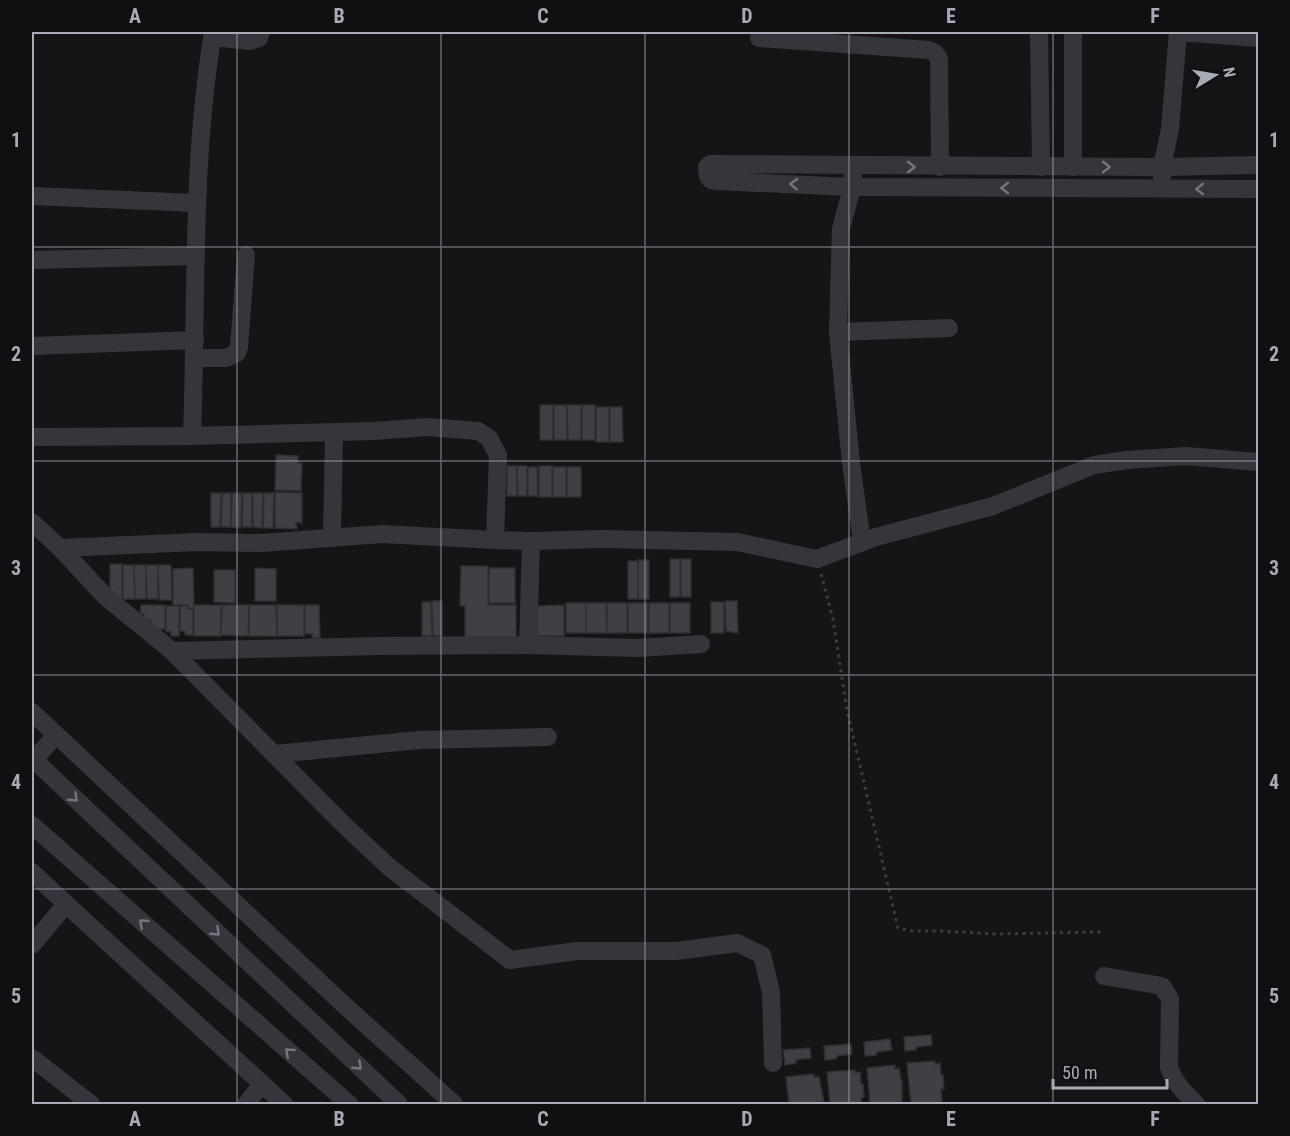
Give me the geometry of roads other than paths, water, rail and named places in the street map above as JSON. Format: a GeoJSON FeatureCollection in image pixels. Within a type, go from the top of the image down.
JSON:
{"type":"FeatureCollection","features":[{"type":"Feature","properties":{"kind":"street"},"geometry":{"type":"LineString","coordinates":[[192,436],[196,203],[205,84],[213,34],[250,41],[259,38],[261,32]]}},
{"type":"Feature","properties":{"kind":"street"},"geometry":{"type":"LineString","coordinates":[[1039,32],[1041,167]]}},
{"type":"Feature","properties":{"kind":"street"},"geometry":{"type":"LineString","coordinates":[[1073,32],[1073,167]]}},
{"type":"Feature","properties":{"kind":"street"},"geometry":{"type":"LineString","coordinates":[[1162,189],[1162,167],[1170,129],[1178,32],[1258,38]]}},
{"type":"Feature","properties":{"kind":"street"},"geometry":{"type":"LineString","coordinates":[[759,39],[929,50],[935,53],[939,59],[940,167]]}},
{"type":"Feature","properties":{"kind":"street"},"geometry":{"type":"LineString","coordinates":[[1258,165],[940,167],[710,164],[706,171],[711,180],[852,187],[1258,189]]}},
{"type":"Feature","properties":{"kind":"street"},"geometry":{"type":"LineString","coordinates":[[853,166],[852,187],[841,229],[838,332],[851,463],[862,542]]}},
{"type":"Feature","properties":{"kind":"street"},"geometry":{"type":"LineString","coordinates":[[32,196],[196,203]]}},
{"type":"Feature","properties":{"kind":"street"},"geometry":{"type":"LineString","coordinates":[[32,346],[194,349],[226,358],[237,353],[239,347],[246,255]]}},
{"type":"Feature","properties":{"kind":"street"},"geometry":{"type":"LineString","coordinates":[[32,260],[195,256]]}},
{"type":"Feature","properties":{"kind":"street"},"geometry":{"type":"LineString","coordinates":[[838,332],[949,328]]}},
{"type":"Feature","properties":{"kind":"street"},"geometry":{"type":"LineString","coordinates":[[32,437],[192,436],[374,431],[427,427],[478,431],[489,438],[498,455],[495,540]]}},
{"type":"Feature","properties":{"kind":"street"},"geometry":{"type":"LineString","coordinates":[[332,538],[334,432]]}},
{"type":"Feature","properties":{"kind":"street"},"geometry":{"type":"LineString","coordinates":[[60,548],[197,542],[262,543],[382,534],[531,541],[602,539],[737,542],[817,559],[862,542],[993,506],[1094,465],[1186,456],[1258,462]]}},
{"type":"Feature","properties":{"kind":"street"},"geometry":{"type":"LineString","coordinates":[[32,523],[60,548],[106,597],[172,651],[342,823],[389,867],[510,960],[577,951],[676,951],[738,943],[762,955],[771,992],[773,1064]]}},
{"type":"Feature","properties":{"kind":"street"},"geometry":{"type":"LineString","coordinates":[[528,645],[531,541]]}},
{"type":"Feature","properties":{"kind":"street"},"geometry":{"type":"LineString","coordinates":[[172,651],[528,645],[638,648],[701,644]]}},
{"type":"Feature","properties":{"kind":"street"},"geometry":{"type":"LineString","coordinates":[[32,712],[342,1003],[454,1104]]}},
{"type":"Feature","properties":{"kind":"street"},"geometry":{"type":"LineString","coordinates":[[56,735],[32,760],[399,1104]]}},
{"type":"Feature","properties":{"kind":"street"},"geometry":{"type":"LineString","coordinates":[[275,754],[419,740],[548,737]]}},
{"type":"Feature","properties":{"kind":"street"},"geometry":{"type":"LineString","coordinates":[[32,825],[349,1104]]}},
{"type":"Feature","properties":{"kind":"street"},"geometry":{"type":"LineString","coordinates":[[32,872],[284,1104]]}},
{"type":"Feature","properties":{"kind":"street"},"geometry":{"type":"LineString","coordinates":[[32,945],[66,904]]}},
{"type":"Feature","properties":{"kind":"street"},"geometry":{"type":"LineString","coordinates":[[1104,976],[1162,986],[1167,992],[1170,999],[1169,1067],[1177,1084],[1196,1104]]}},
{"type":"Feature","properties":{"kind":"street"},"geometry":{"type":"LineString","coordinates":[[32,1058],[91,1104]]}},
{"type":"Feature","properties":{"kind":"street"},"geometry":{"type":"LineString","coordinates":[[246,1104],[262,1084]]}}]}
